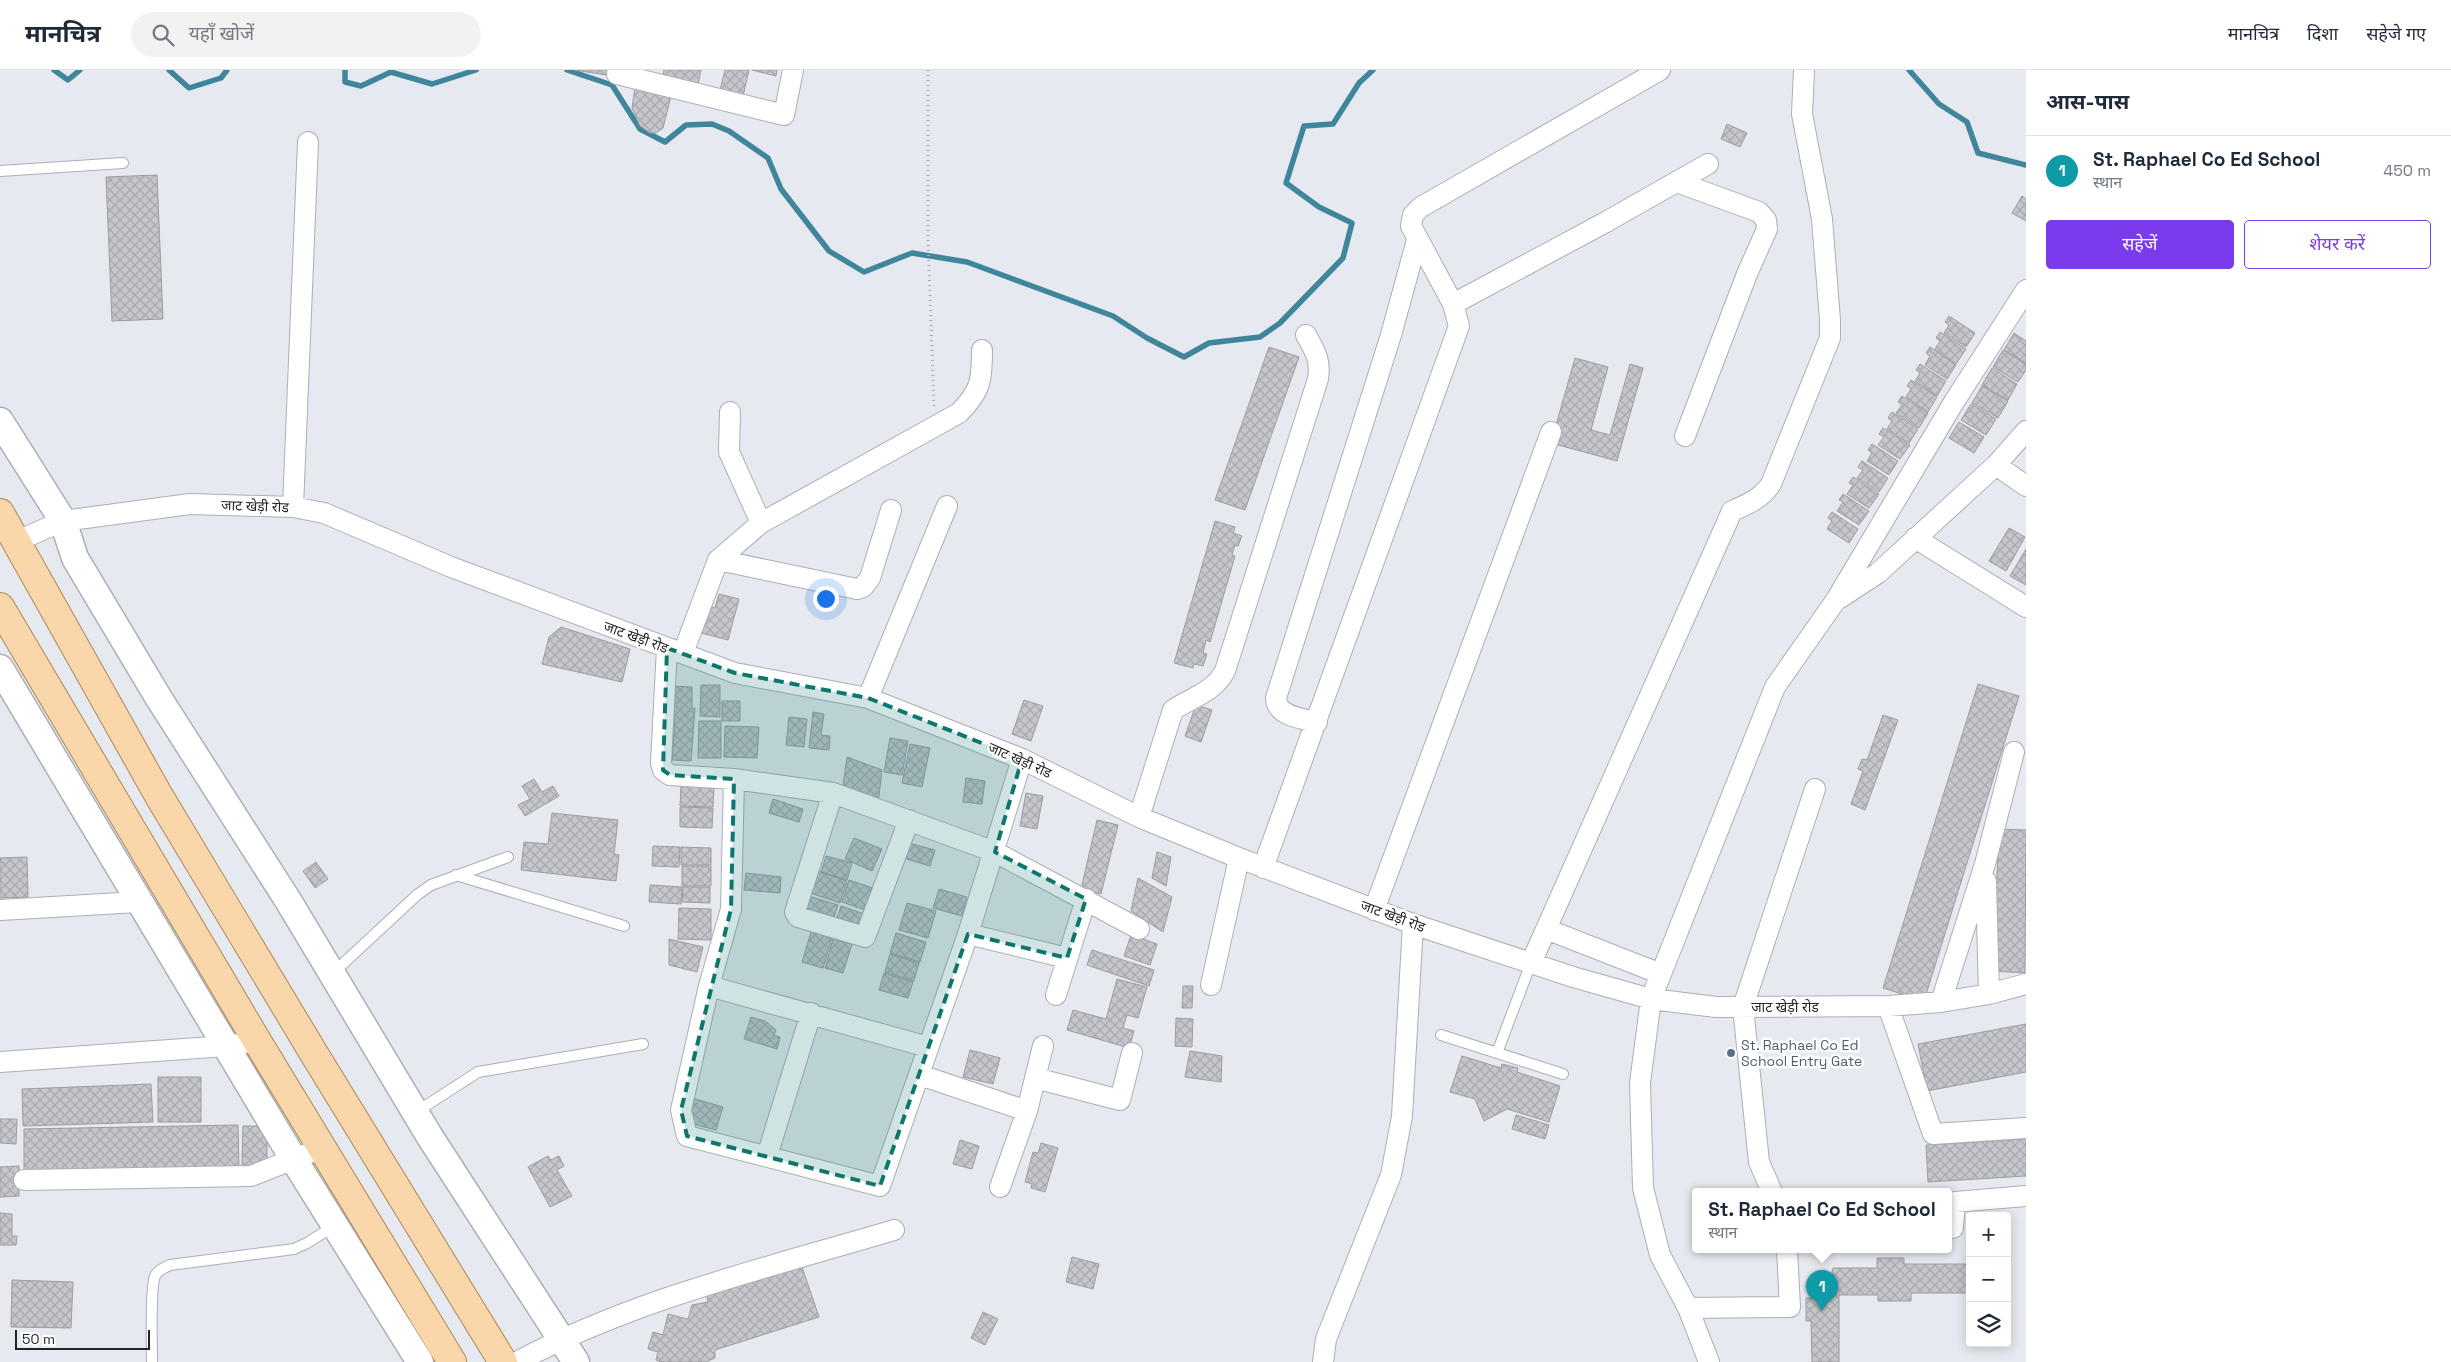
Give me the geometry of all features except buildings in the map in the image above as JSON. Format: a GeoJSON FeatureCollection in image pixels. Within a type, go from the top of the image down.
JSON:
{"type":"FeatureCollection","features":[{"type":"Feature","properties":{"kind":"main road"},"geometry":{"type":"LineString","coordinates":[[0,512],[160,796],[313,1052],[504,1362]]}},
{"type":"Feature","properties":{"kind":"main road"},"geometry":{"type":"LineString","coordinates":[[0,607],[257,1041],[452,1362]]}},
{"type":"Feature","properties":{"kind":"street"},"geometry":{"type":"LineString","coordinates":[[618,70],[617,74],[784,114],[793,70]]}},
{"type":"Feature","properties":{"kind":"street"},"geometry":{"type":"LineString","coordinates":[[1263,868],[1459,326],[1453,304],[1411,226],[1413,215],[1421,207],[1660,70]]}},
{"type":"Feature","properties":{"kind":"street"},"geometry":{"type":"LineString","coordinates":[[1531,963],[1732,511],[1757,500],[1765,494],[1771,484],[1830,338],[1822,219],[1802,114],[1804,70]]}},
{"type":"Feature","properties":{"kind":"street"},"geometry":{"type":"LineString","coordinates":[[293,507],[308,142]]}},
{"type":"Feature","properties":{"kind":"street"},"geometry":{"type":"LineString","coordinates":[[1453,304],[1708,164]]}},
{"type":"Feature","properties":{"kind":"street"},"geometry":{"type":"LineString","coordinates":[[1677,182],[1759,212],[1766,220],[1768,229],[1747,274],[1685,436]]}},
{"type":"Feature","properties":{"kind":"street"},"geometry":{"type":"LineString","coordinates":[[1317,722],[1297,717],[1281,710],[1276,704],[1276,698],[1391,335],[1418,240]]}},
{"type":"Feature","properties":{"kind":"street"},"geometry":{"type":"LineString","coordinates":[[1709,1362],[1688,1308],[1660,1255],[1643,1188],[1640,1082],[1651,999],[1775,687],[1836,600],[1954,402],[2026,290]]}},
{"type":"Feature","properties":{"kind":"street"},"geometry":{"type":"LineString","coordinates":[[1139,817],[1173,710],[1211,689],[1220,680],[1225,671],[1318,379],[1320,366],[1318,356],[1306,335]]}},
{"type":"Feature","properties":{"kind":"street"},"geometry":{"type":"LineString","coordinates":[[982,350],[982,378],[972,401],[959,413],[761,523],[718,560],[675,651],[661,763],[663,770],[670,775],[734,779],[833,794],[909,820],[995,852],[1086,899],[1139,930]]}},
{"type":"Feature","properties":{"kind":"street"},"geometry":{"type":"LineString","coordinates":[[730,412],[729,452],[761,523]]}},
{"type":"Feature","properties":{"kind":"street"},"geometry":{"type":"LineString","coordinates":[[0,421],[63,521],[75,558],[158,696],[416,1112],[576,1362]]}},
{"type":"Feature","properties":{"kind":"street"},"geometry":{"type":"LineString","coordinates":[[1836,600],[1878,572],[1996,464],[2026,431]]}},
{"type":"Feature","properties":{"kind":"street"},"geometry":{"type":"LineString","coordinates":[[1374,910],[1551,432]]}},
{"type":"Feature","properties":{"kind":"street"},"geometry":{"type":"LineString","coordinates":[[1996,464],[2026,486]]}},
{"type":"Feature","properties":{"kind":"street","name":"जाट खेड़ी रोड"},"geometry":{"type":"LineString","coordinates":[[17,541],[63,521],[190,504],[293,507],[324,512],[452,567],[734,673],[868,698],[1022,759],[1139,817],[1263,868],[1413,924],[1531,963],[1651,999],[1716,1007],[1888,1006],[1941,1002],[1989,994],[2026,984]]}},
{"type":"Feature","properties":{"kind":"street"},"geometry":{"type":"LineString","coordinates":[[868,698],[946,506]]}},
{"type":"Feature","properties":{"kind":"street"},"geometry":{"type":"LineString","coordinates":[[718,560],[857,589],[863,587],[870,578],[891,510]]}},
{"type":"Feature","properties":{"kind":"street"},"geometry":{"type":"LineString","coordinates":[[1915,538],[2026,607]]}},
{"type":"Feature","properties":{"kind":"street"},"geometry":{"type":"LineString","coordinates":[[0,668],[138,902],[294,1160],[420,1362]]}},
{"type":"Feature","properties":{"kind":"street"},"geometry":{"type":"LineString","coordinates":[[1941,1002],[1985,864],[2014,752]]}},
{"type":"Feature","properties":{"kind":"street"},"geometry":{"type":"LineString","coordinates":[[734,779],[731,909],[709,986],[681,1110],[687,1136],[880,1186],[968,934],[995,852],[1022,759]]}},
{"type":"Feature","properties":{"kind":"street"},"geometry":{"type":"LineString","coordinates":[[1770,1188],[1759,1162],[1743,1007],[1816,789]]}},
{"type":"Feature","properties":{"kind":"street"},"geometry":{"type":"LineString","coordinates":[[833,794],[795,912],[798,917],[865,937],[909,820]]}},
{"type":"Feature","properties":{"kind":"street"},"geometry":{"type":"LineString","coordinates":[[1211,985],[1239,858]]}},
{"type":"Feature","properties":{"kind":"street"},"geometry":{"type":"LineString","coordinates":[[1985,864],[1989,994]]}},
{"type":"Feature","properties":{"kind":"street"},"geometry":{"type":"LineString","coordinates":[[1056,995],[1086,899]]}},
{"type":"Feature","properties":{"kind":"street"},"geometry":{"type":"LineString","coordinates":[[0,910],[138,902]]}},
{"type":"Feature","properties":{"kind":"street"},"geometry":{"type":"LineString","coordinates":[[1323,1362],[1326,1339],[1391,1175],[1402,1116],[1413,924]]}},
{"type":"Feature","properties":{"kind":"street"},"geometry":{"type":"LineString","coordinates":[[1546,929],[1661,974]]}},
{"type":"Feature","properties":{"kind":"street"},"geometry":{"type":"LineString","coordinates":[[968,934],[1067,958]]}},
{"type":"Feature","properties":{"kind":"street"},"geometry":{"type":"LineString","coordinates":[[709,986],[928,1046]]}},
{"type":"Feature","properties":{"kind":"street"},"geometry":{"type":"LineString","coordinates":[[1888,1006],[1933,1134],[2026,1128]]}},
{"type":"Feature","properties":{"kind":"street"},"geometry":{"type":"LineString","coordinates":[[767,1156],[811,1013]]}},
{"type":"Feature","properties":{"kind":"street"},"geometry":{"type":"LineString","coordinates":[[0,1062],[226,1046],[257,1041]]}},
{"type":"Feature","properties":{"kind":"street"},"geometry":{"type":"LineString","coordinates":[[1000,1187],[1027,1111],[1043,1046]]}},
{"type":"Feature","properties":{"kind":"street"},"geometry":{"type":"LineString","coordinates":[[1035,1078],[1120,1100],[1132,1053]]}},
{"type":"Feature","properties":{"kind":"street"},"geometry":{"type":"LineString","coordinates":[[920,1075],[1027,1111]]}},
{"type":"Feature","properties":{"kind":"street"},"geometry":{"type":"LineString","coordinates":[[24,1180],[251,1176],[322,1148]]}},
{"type":"Feature","properties":{"kind":"street"},"geometry":{"type":"LineString","coordinates":[[1952,1228],[1955,1202],[2026,1196]]}},
{"type":"Feature","properties":{"kind":"street"},"geometry":{"type":"LineString","coordinates":[[518,1362],[561,1338],[663,1300],[894,1230]]}},
{"type":"Feature","properties":{"kind":"street"},"geometry":{"type":"LineString","coordinates":[[1688,1308],[1790,1307],[1787,1253]]}},
{"type":"Feature","properties":{"kind":"lane"},"geometry":{"type":"LineString","coordinates":[[0,171],[123,163]]}},
{"type":"Feature","properties":{"kind":"lane"},"geometry":{"type":"LineString","coordinates":[[332,974],[417,895],[431,885],[508,857]]}},
{"type":"Feature","properties":{"kind":"lane"},"geometry":{"type":"LineString","coordinates":[[456,875],[624,926]]}},
{"type":"Feature","properties":{"kind":"lane"},"geometry":{"type":"LineString","coordinates":[[1497,1052],[1531,963]]}},
{"type":"Feature","properties":{"kind":"lane"},"geometry":{"type":"LineString","coordinates":[[1441,1035],[1563,1074]]}},
{"type":"Feature","properties":{"kind":"lane"},"geometry":{"type":"LineString","coordinates":[[416,1112],[478,1072],[643,1044]]}},
{"type":"Feature","properties":{"kind":"lane"},"geometry":{"type":"LineString","coordinates":[[152,1362],[154,1277],[159,1270],[170,1265],[294,1248],[307,1243],[335,1225]]}},
{"type":"Feature","properties":{"kind":"path"},"geometry":{"type":"LineString","coordinates":[[928,70],[928,239],[934,426]]}},
{"type":"Feature","properties":{"kind":"highlighted area"},"geometry":{"type":"Polygon","coordinates":[[[667,648],[735,673],[868,698],[1022,759],[995,852],[1086,899],[1067,958],[968,934],[880,1186],[687,1136],[681,1110],[731,909],[734,779],[670,775],[663,770],[667,648]]]}},
{"type":"Feature","properties":{"kind":"waterway"},"geometry":{"type":"LineString","coordinates":[[54,70],[68,80],[80,70]]}},
{"type":"Feature","properties":{"kind":"waterway"},"geometry":{"type":"LineString","coordinates":[[169,70],[189,88],[221,78],[227,70]]}},
{"type":"Feature","properties":{"kind":"waterway"},"geometry":{"type":"LineString","coordinates":[[345,70],[345,82],[361,86],[391,72],[432,84],[476,70]]}},
{"type":"Feature","properties":{"kind":"waterway"},"geometry":{"type":"LineString","coordinates":[[567,70],[612,85],[640,129],[665,142],[686,125],[712,124],[729,131],[768,158],[781,189],[829,251],[864,272],[912,253],[967,262],[1113,316],[1147,338],[1184,357],[1209,343],[1260,337],[1280,323],[1343,258],[1352,223],[1319,207],[1286,183],[1304,126],[1333,124],[1359,83],[1373,70]]}},
{"type":"Feature","properties":{"kind":"waterway"},"geometry":{"type":"LineString","coordinates":[[1909,70],[1939,104],[1967,122],[1978,153],[2026,165]]}},
{"type":"Feature","properties":{"kind":"place","name":"St. Raphael Co Ed School Entry Gate"},"geometry":{"type":"Point","coordinates":[1731,1053]}},
{"type":"Feature","properties":{"kind":"place","name":"St. Raphael Co Ed School"},"geometry":{"type":"Point","coordinates":[1822,1311]}}]}
